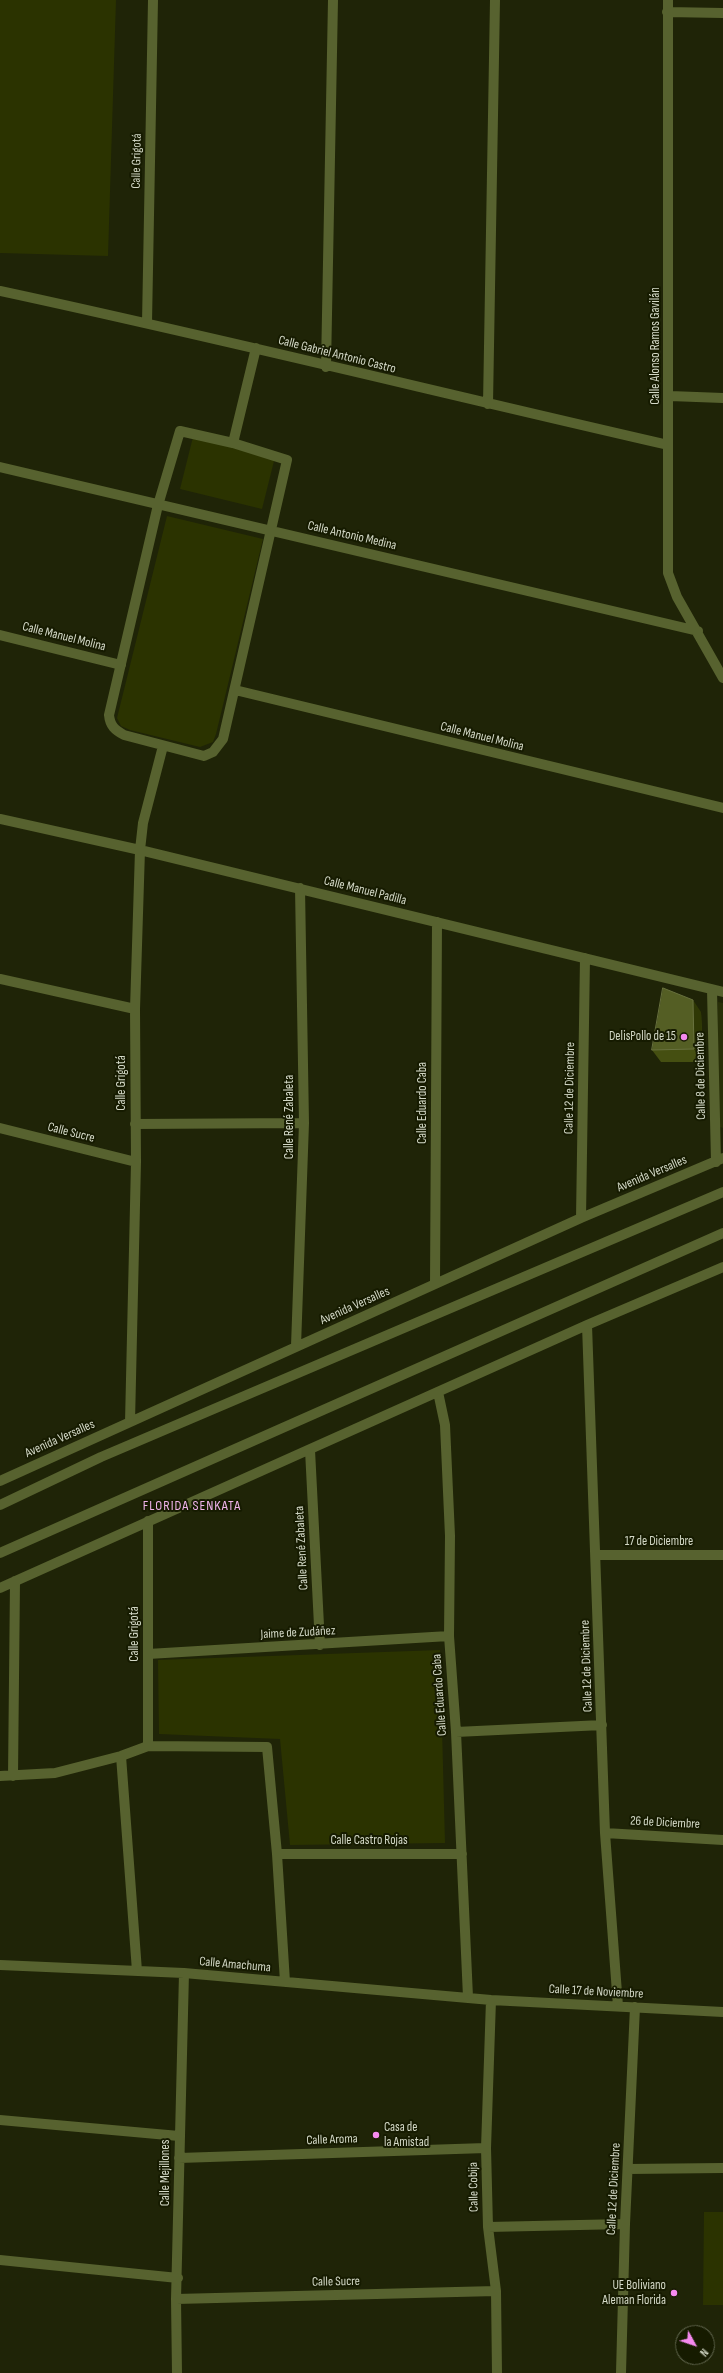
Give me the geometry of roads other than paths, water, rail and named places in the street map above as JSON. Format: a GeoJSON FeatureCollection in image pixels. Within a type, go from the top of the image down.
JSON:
{"type":"FeatureCollection","features":[{"type":"Feature","properties":{"kind":"street","name":"Calle Grigotá"},"geometry":{"type":"LineString","coordinates":[[147,323],[153,0]]}},
{"type":"Feature","properties":{"kind":"street"},"geometry":{"type":"LineString","coordinates":[[326,366],[333,0]]}},
{"type":"Feature","properties":{"kind":"street"},"geometry":{"type":"LineString","coordinates":[[488,404],[495,0]]}},
{"type":"Feature","properties":{"kind":"street","name":"Calle Alonso Ramos Gavilán"},"geometry":{"type":"LineString","coordinates":[[668,0],[670,396],[668,445],[668,573],[677,597],[698,631],[723,678]]}},
{"type":"Feature","properties":{"kind":"street"},"geometry":{"type":"LineString","coordinates":[[667,12],[723,13]]}},
{"type":"Feature","properties":{"kind":"street","name":"Calle Gabriel Antonio Castro"},"geometry":{"type":"LineString","coordinates":[[0,291],[256,348],[326,366],[668,445]]}},
{"type":"Feature","properties":{"kind":"street"},"geometry":{"type":"LineString","coordinates":[[233,443],[256,348]]}},
{"type":"Feature","properties":{"kind":"street"},"geometry":{"type":"LineString","coordinates":[[670,396],[723,398]]}},
{"type":"Feature","properties":{"kind":"street"},"geometry":{"type":"LineString","coordinates":[[180,431],[233,443],[287,460],[273,530],[224,739],[213,752],[204,756],[124,735],[110,723],[109,715],[122,665],[158,505],[180,431]]}},
{"type":"Feature","properties":{"kind":"street","name":"Calle Antonio Medina"},"geometry":{"type":"LineString","coordinates":[[0,467],[698,631]]}},
{"type":"Feature","properties":{"kind":"street","name":"Calle Manuel Molina"},"geometry":{"type":"LineString","coordinates":[[0,635],[122,665]]}},
{"type":"Feature","properties":{"kind":"street","name":"Calle Manuel Molina"},"geometry":{"type":"LineString","coordinates":[[235,690],[723,808]]}},
{"type":"Feature","properties":{"kind":"street","name":"Calle Grigotá"},"geometry":{"type":"LineString","coordinates":[[130,1422],[136,1162],[135,1010],[140,850],[143,823],[163,746]]}},
{"type":"Feature","properties":{"kind":"street","name":"Calle Manuel Padilla"},"geometry":{"type":"LineString","coordinates":[[0,819],[300,888],[723,992]]}},
{"type":"Feature","properties":{"kind":"street","name":"Calle René Zabaleta"},"geometry":{"type":"LineString","coordinates":[[296,1346],[304,1123],[300,888]]}},
{"type":"Feature","properties":{"kind":"street","name":"Calle Eduardo Caba"},"geometry":{"type":"LineString","coordinates":[[435,1284],[437,922]]}},
{"type":"Feature","properties":{"kind":"street","name":"Calle 12 de Diciembre"},"geometry":{"type":"LineString","coordinates":[[581,1218],[585,958]]}},
{"type":"Feature","properties":{"kind":"street"},"geometry":{"type":"LineString","coordinates":[[0,978],[135,1010]]}},
{"type":"Feature","properties":{"kind":"street","name":"Calle 8 de Diciembre"},"geometry":{"type":"LineString","coordinates":[[712,990],[720,1160]]}},
{"type":"Feature","properties":{"kind":"street"},"geometry":{"type":"LineString","coordinates":[[136,1124],[304,1123]]}},
{"type":"Feature","properties":{"kind":"street","name":"Calle Sucre"},"geometry":{"type":"LineString","coordinates":[[0,1128],[136,1162]]}},
{"type":"Feature","properties":{"kind":"street","name":"Avenida Versalles"},"geometry":{"type":"LineString","coordinates":[[0,1481],[581,1218],[720,1160]]}},
{"type":"Feature","properties":{"kind":"street"},"geometry":{"type":"LineString","coordinates":[[0,1504],[101,1457],[723,1192]]}},
{"type":"Feature","properties":{"kind":"street"},"geometry":{"type":"LineString","coordinates":[[0,1553],[723,1233]]}},
{"type":"Feature","properties":{"kind":"street"},"geometry":{"type":"LineString","coordinates":[[0,1588],[587,1325],[723,1267]]}},
{"type":"Feature","properties":{"kind":"street","name":"Calle 12 de Diciembre"},"geometry":{"type":"LineString","coordinates":[[587,1325],[605,1833],[618,2006]]}},
{"type":"Feature","properties":{"kind":"street","name":"Calle Eduardo Caba"},"geometry":{"type":"LineString","coordinates":[[438,1392],[445,1425],[450,1536],[449,1636],[456,1732],[468,1997]]}},
{"type":"Feature","properties":{"kind":"street","name":"Calle René Zabaleta"},"geometry":{"type":"LineString","coordinates":[[310,1450],[320,1645]]}},
{"type":"Feature","properties":{"kind":"street","name":"Calle Grigotá"},"geometry":{"type":"LineString","coordinates":[[148,1521],[148,1746]]}},
{"type":"Feature","properties":{"kind":"street","name":"17 de Diciembre"},"geometry":{"type":"LineString","coordinates":[[596,1555],[723,1555]]}},
{"type":"Feature","properties":{"kind":"street"},"geometry":{"type":"LineString","coordinates":[[13,1776],[15,1581]]}},
{"type":"Feature","properties":{"kind":"street","name":"Jaime de Zudáñez"},"geometry":{"type":"LineString","coordinates":[[148,1654],[320,1645],[449,1636]]}},
{"type":"Feature","properties":{"kind":"street"},"geometry":{"type":"LineString","coordinates":[[456,1732],[602,1725]]}},
{"type":"Feature","properties":{"kind":"street"},"geometry":{"type":"LineString","coordinates":[[0,1776],[55,1773],[121,1756],[148,1746],[267,1747],[277,1854],[285,1982]]}},
{"type":"Feature","properties":{"kind":"street"},"geometry":{"type":"LineString","coordinates":[[121,1756],[137,1971]]}},
{"type":"Feature","properties":{"kind":"street","name":"26 de Diciembre"},"geometry":{"type":"LineString","coordinates":[[605,1833],[723,1840]]}},
{"type":"Feature","properties":{"kind":"street","name":"Calle Castro Rojas"},"geometry":{"type":"LineString","coordinates":[[277,1854],[462,1854]]}},
{"type":"Feature","properties":{"kind":"street","name":"Calle Amachuma"},"geometry":{"type":"LineString","coordinates":[[0,1965],[184,1973],[468,1997]]}},
{"type":"Feature","properties":{"kind":"street","name":"Calle Mejillones"},"geometry":{"type":"LineString","coordinates":[[177,2373],[176,2299],[178,2278],[179,2136],[184,1973]]}},
{"type":"Feature","properties":{"kind":"street","name":"Calle 17 de Noviembre"},"geometry":{"type":"LineString","coordinates":[[468,1997],[491,2000],[723,2012]]}},
{"type":"Feature","properties":{"kind":"street","name":"Calle Cobija"},"geometry":{"type":"LineString","coordinates":[[491,2000],[486,2148],[488,2227],[496,2291],[497,2373]]}},
{"type":"Feature","properties":{"kind":"street","name":"Calle 12 de Diciembre"},"geometry":{"type":"LineString","coordinates":[[621,2373],[625,2224],[635,2007]]}},
{"type":"Feature","properties":{"kind":"street"},"geometry":{"type":"LineString","coordinates":[[0,2120],[179,2136]]}},
{"type":"Feature","properties":{"kind":"street","name":"Calle Aroma"},"geometry":{"type":"LineString","coordinates":[[179,2158],[486,2148]]}},
{"type":"Feature","properties":{"kind":"street"},"geometry":{"type":"LineString","coordinates":[[628,2169],[723,2168]]}},
{"type":"Feature","properties":{"kind":"street"},"geometry":{"type":"LineString","coordinates":[[488,2227],[625,2224]]}},
{"type":"Feature","properties":{"kind":"street"},"geometry":{"type":"LineString","coordinates":[[0,2260],[178,2278]]}},
{"type":"Feature","properties":{"kind":"street","name":"Calle Sucre"},"geometry":{"type":"LineString","coordinates":[[176,2299],[496,2291]]}},
{"type":"Feature","properties":{"kind":"place","name":"DelisPollo de 15"},"geometry":{"type":"Point","coordinates":[684,1037]}},
{"type":"Feature","properties":{"kind":"place","name":"Casa de la Amistad"},"geometry":{"type":"Point","coordinates":[376,2135]}},
{"type":"Feature","properties":{"kind":"place","name":"UE Boliviano Aleman Florida"},"geometry":{"type":"Point","coordinates":[674,2293]}},
{"type":"Feature","properties":{"kind":"district","name":"FLORIDA SENKATA"},"geometry":{"type":"Point","coordinates":[192,1506]}}]}
